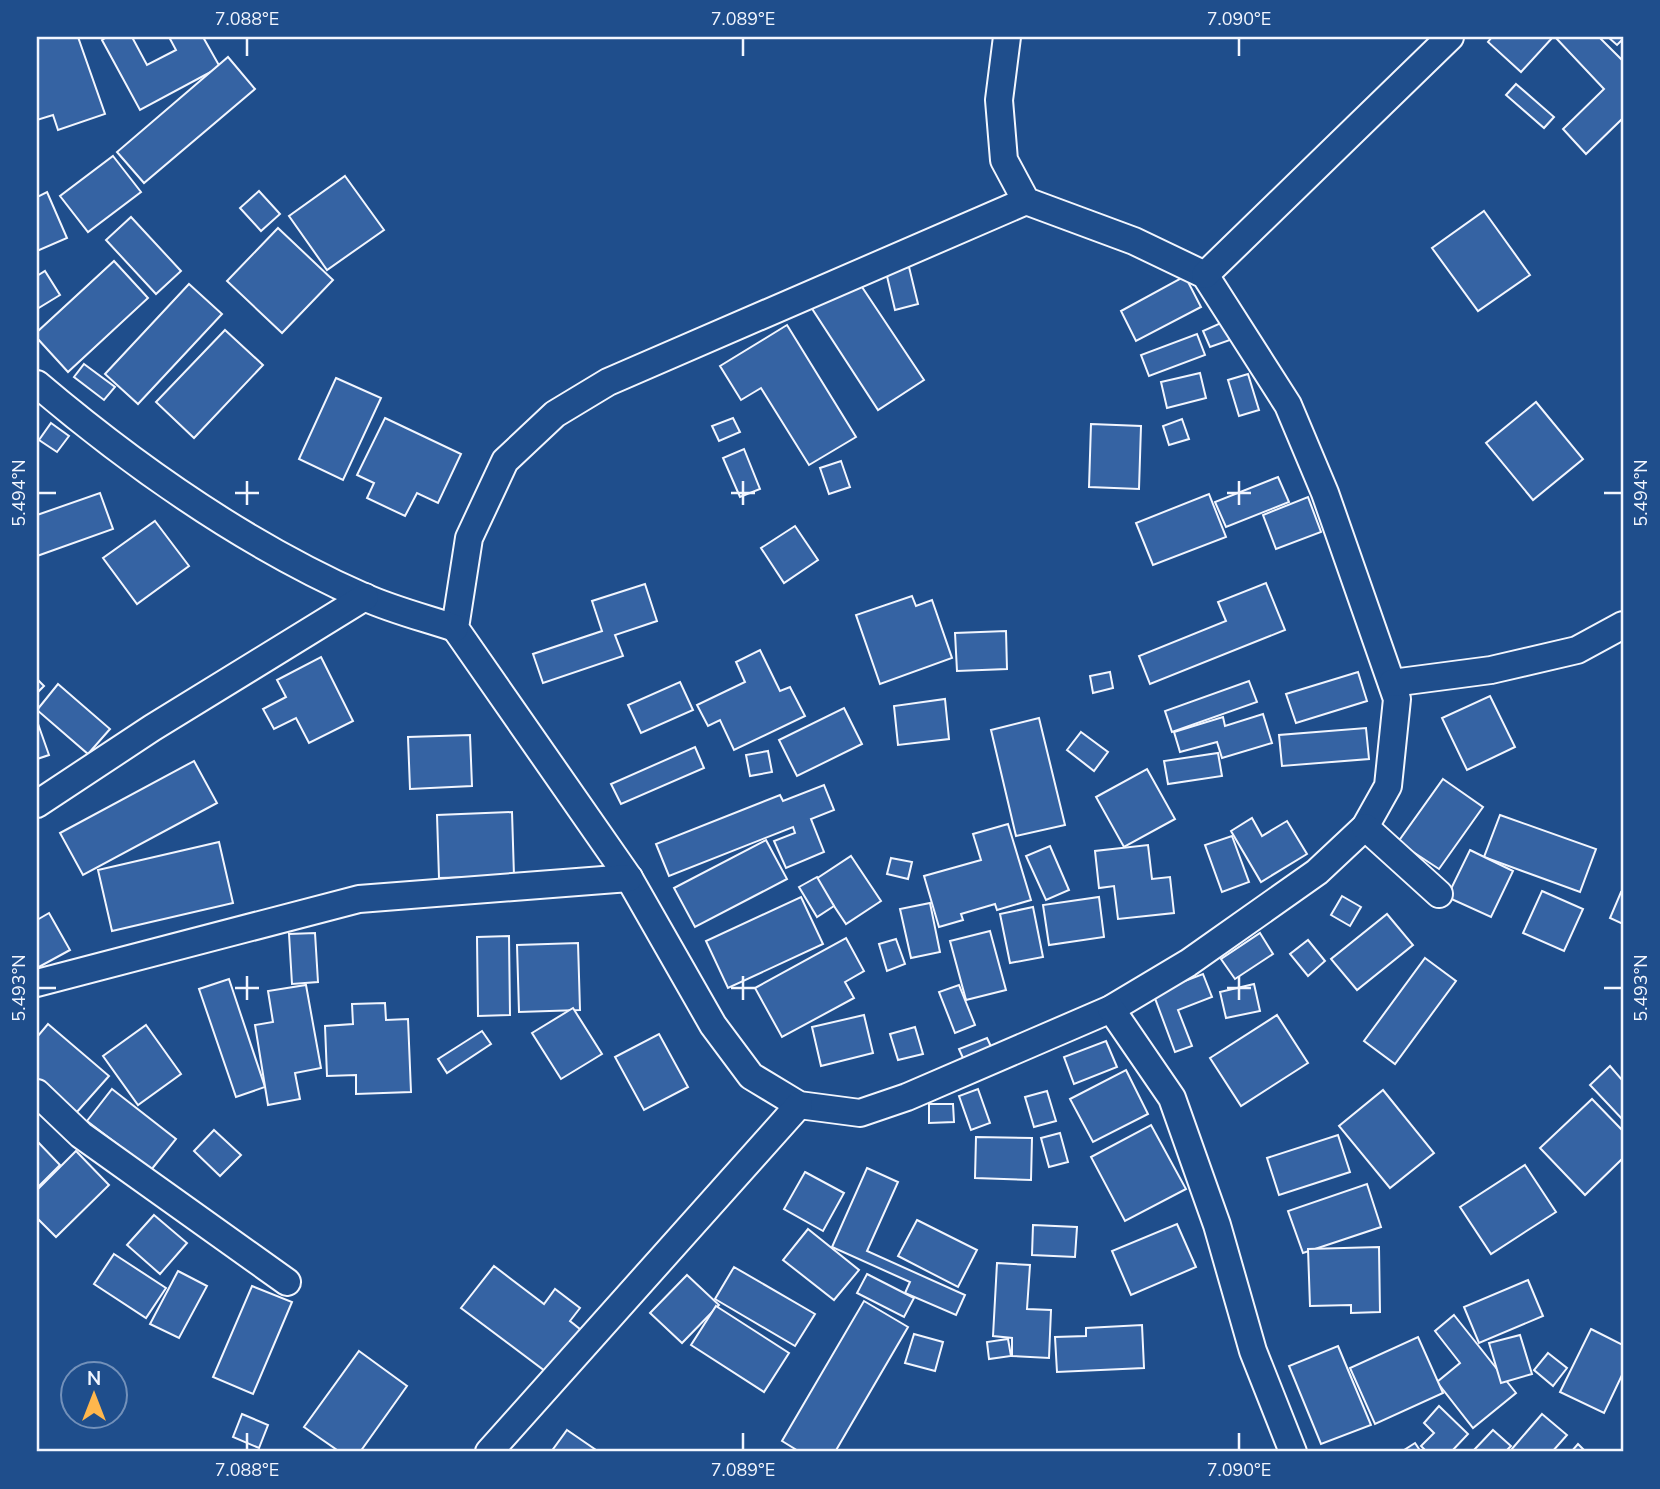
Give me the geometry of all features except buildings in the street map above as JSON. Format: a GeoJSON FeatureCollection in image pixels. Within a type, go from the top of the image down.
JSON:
{"type":"FeatureCollection","features":[{"type":"Feature","properties":{"kind":"street"},"geometry":{"type":"LineString","coordinates":[[37,384],[100,438],[245,537],[365,597],[455,628],[629,878],[713,1025],[751,1076],[799,1105],[860,1113],[907,1097],[1111,1009],[1188,963],[1317,872],[1365,827],[1388,786],[1397,699],[1325,492],[1288,405],[1205,275],[1135,241],[1026,201],[1004,160],[999,100],[1007,37]]}},
{"type":"Feature","properties":{"kind":"street"},"geometry":{"type":"LineString","coordinates":[[1205,275],[1450,37]]}},
{"type":"Feature","properties":{"kind":"street"},"geometry":{"type":"LineString","coordinates":[[455,628],[469,538],[505,461],[555,414],[608,382],[1026,201]]}},
{"type":"Feature","properties":{"kind":"street"},"geometry":{"type":"LineString","coordinates":[[37,804],[365,597]]}},
{"type":"Feature","properties":{"kind":"street"},"geometry":{"type":"LineString","coordinates":[[1392,683],[1491,670],[1577,650],[1623,625]]}},
{"type":"Feature","properties":{"kind":"street"},"geometry":{"type":"LineString","coordinates":[[1365,827],[1439,894]]}},
{"type":"Feature","properties":{"kind":"street"},"geometry":{"type":"LineString","coordinates":[[37,983],[359,900],[629,878]]}},
{"type":"Feature","properties":{"kind":"street"},"geometry":{"type":"LineString","coordinates":[[1111,1009],[1172,1098],[1217,1225],[1253,1351],[1293,1452]]}},
{"type":"Feature","properties":{"kind":"street"},"geometry":{"type":"LineString","coordinates":[[37,1093],[81,1135],[287,1282]]}},
{"type":"Feature","properties":{"kind":"street"},"geometry":{"type":"LineString","coordinates":[[489,1452],[799,1105]]}}]}
